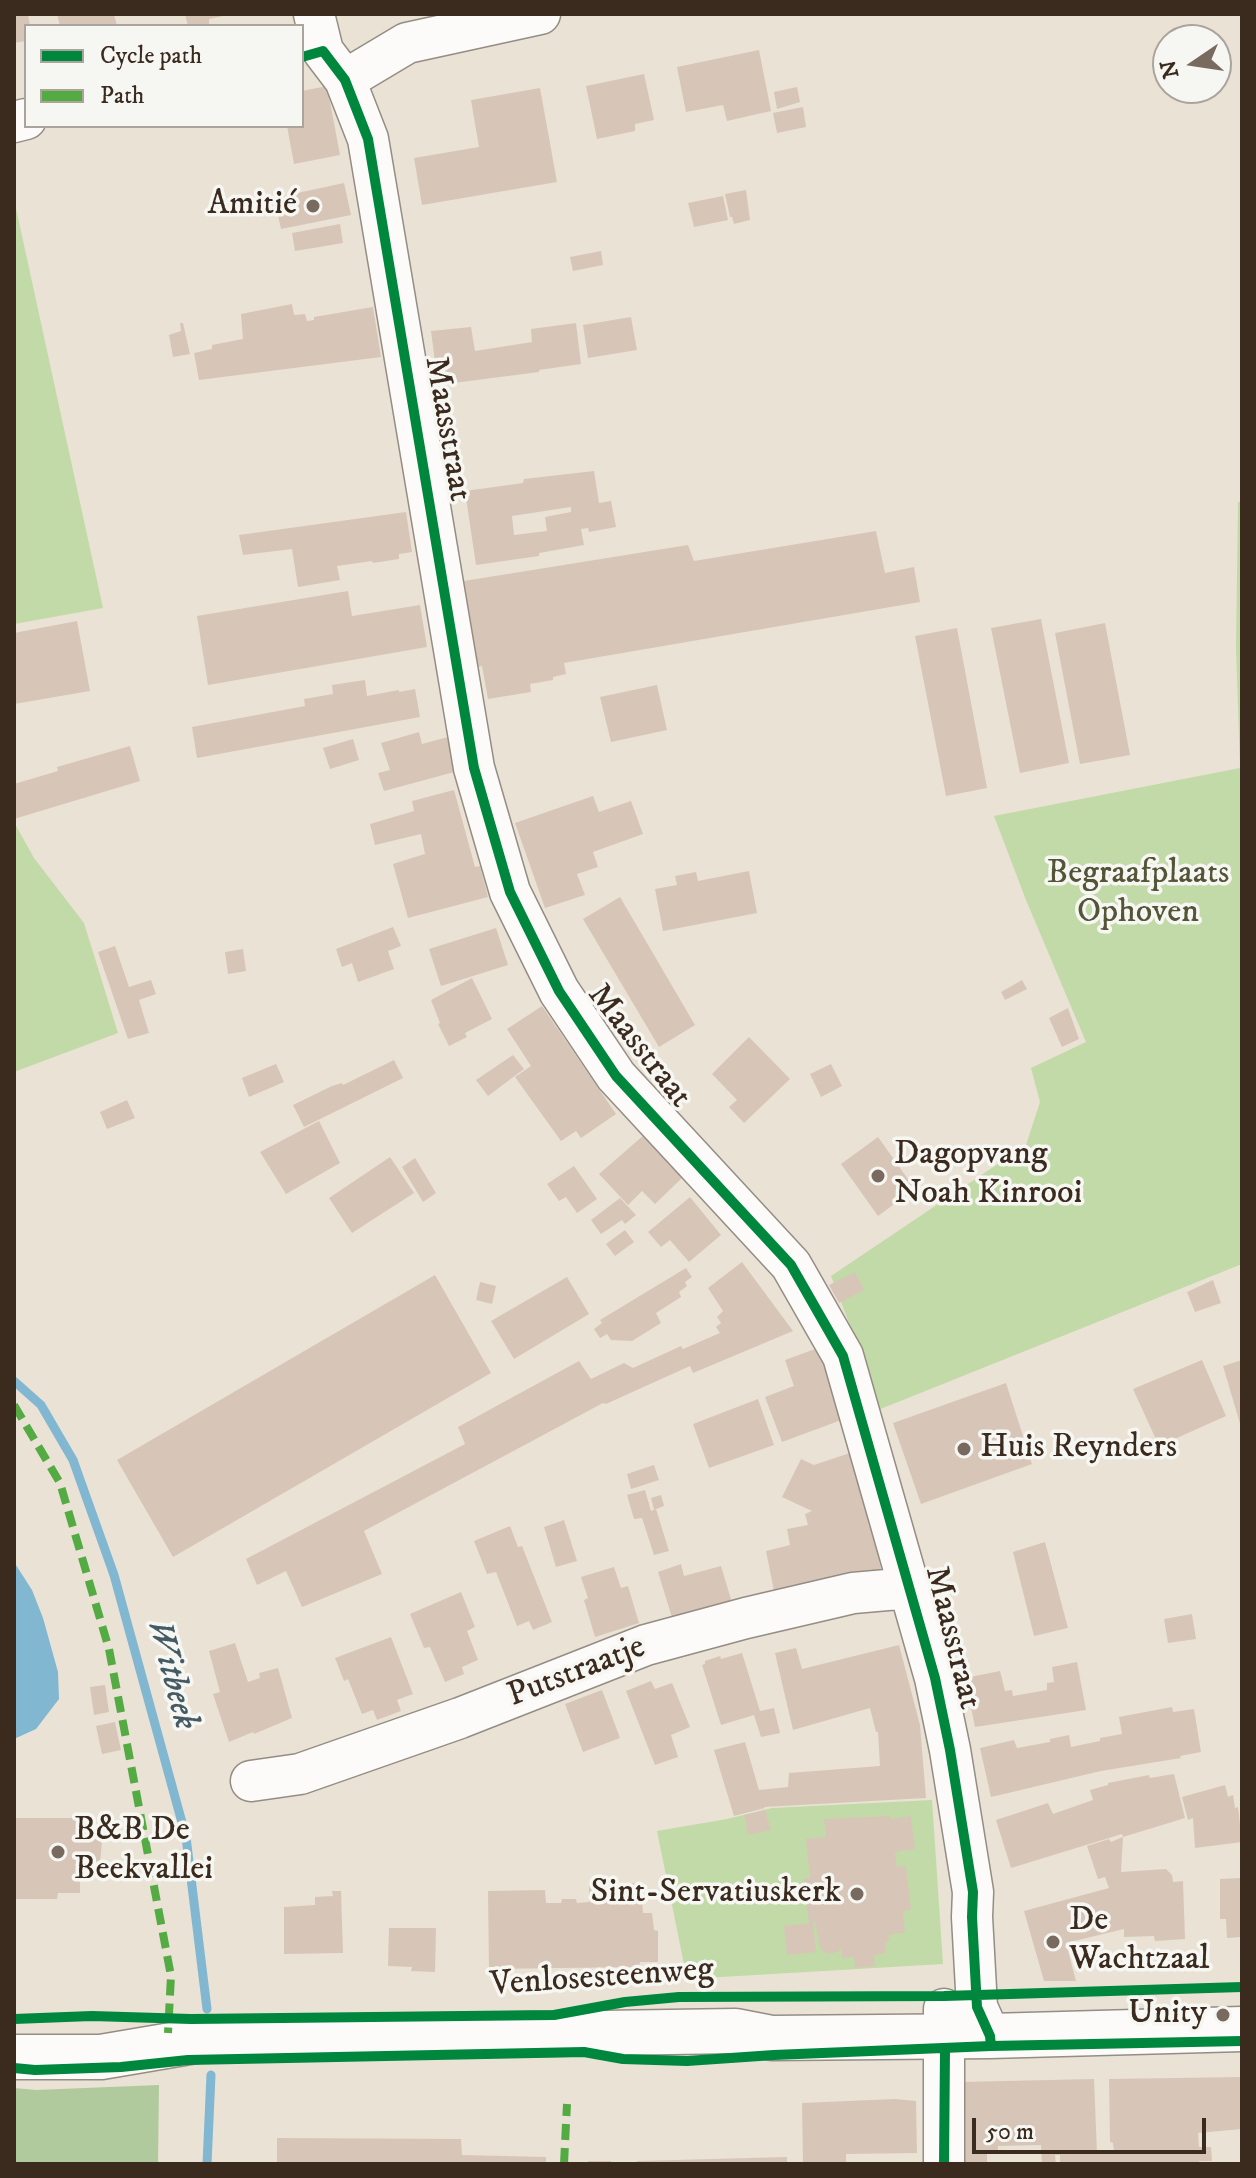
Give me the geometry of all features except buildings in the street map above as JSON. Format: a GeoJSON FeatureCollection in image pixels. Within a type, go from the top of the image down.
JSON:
{"type":"FeatureCollection","features":[{"type":"Feature","properties":{"kind":"main road","name":"Venlosesteenweg"},"geometry":{"type":"LineString","coordinates":[[14,2057],[101,2057],[207,2039],[736,2031],[772,2038],[972,2019],[1242,2000]]}},
{"type":"Feature","properties":{"kind":"main road","name":"Venlosesteenweg"},"geometry":{"type":"LineString","coordinates":[[972,2019],[1242,2029]]}},
{"type":"Feature","properties":{"kind":"main road","name":"Venlosesteenweg"},"geometry":{"type":"LineString","coordinates":[[14,2030],[98,2028],[207,2039]]}},
{"type":"Feature","properties":{"kind":"street"},"geometry":{"type":"LineString","coordinates":[[321,50],[407,43],[540,14]]}},
{"type":"Feature","properties":{"kind":"street","name":"Maasstraat"},"geometry":{"type":"LineString","coordinates":[[321,50],[368,139],[474,768],[510,892],[559,991],[616,1076],[791,1265],[843,1356],[935,1678],[973,1892],[984,1915],[1001,1972],[972,2019],[944,2164]]}},
{"type":"Feature","properties":{"kind":"street","name":"Putstraatje"},"geometry":{"type":"LineString","coordinates":[[251,1781],[300,1774],[460,1718],[646,1645],[853,1593],[910,1588]]}},
{"type":"Feature","properties":{"kind":"green space"},"geometry":{"type":"Polygon","coordinates":[[[14,199],[103,608],[14,624],[14,199]]]}},
{"type":"Feature","properties":{"kind":"green space","name":"Begraafplaats Ophoven"},"geometry":{"type":"Polygon","coordinates":[[[1238,502],[1242,502],[1242,1264],[878,1410],[873,1385],[831,1276],[1026,1145],[1040,1102],[1031,1068],[1086,1042],[994,816],[1240,768],[1236,648],[1238,502]]]}},
{"type":"Feature","properties":{"kind":"green space"},"geometry":{"type":"Polygon","coordinates":[[[14,822],[34,858],[84,923],[118,1033],[14,1072],[14,822]]]}},
{"type":"Feature","properties":{"kind":"green space"},"geometry":{"type":"Polygon","coordinates":[[[932,1800],[943,1964],[687,1979],[657,1831],[772,1808],[932,1800]]]}},
{"type":"Feature","properties":{"kind":"green space"},"geometry":{"type":"Polygon","coordinates":[[[159,2085],[158,2164],[14,2164],[14,2088],[36,2090],[159,2085]]]}},
{"type":"Feature","properties":{"kind":"water"},"geometry":{"type":"Polygon","coordinates":[[[14,1562],[32,1590],[43,1618],[58,1672],[59,1699],[36,1729],[14,1739],[14,1562]]]}},
{"type":"Feature","properties":{"kind":"waterway","name":"Witbeek"},"geometry":{"type":"LineString","coordinates":[[14,1381],[41,1405],[73,1460],[114,1575],[186,1837],[207,2009]]}},
{"type":"Feature","properties":{"kind":"waterway","name":"Witbeek"},"geometry":{"type":"LineString","coordinates":[[207,2164],[211,2075]]}},
{"type":"Feature","properties":{"kind":"marked path"},"geometry":{"type":"LineString","coordinates":[[14,1405],[60,1483],[109,1649],[171,1976],[168,2033]]}},
{"type":"Feature","properties":{"kind":"marked path"},"geometry":{"type":"LineString","coordinates":[[564,2164],[567,2104]]}},
{"type":"Feature","properties":{"kind":"cycle path"},"geometry":{"type":"LineString","coordinates":[[304,56],[323,51],[345,80],[368,139],[474,768],[510,892],[559,991],[616,1076],[791,1265],[843,1356],[935,1678],[973,1892],[977,2007],[990,2036],[991,2046]]}},
{"type":"Feature","properties":{"kind":"cycle path"},"geometry":{"type":"LineString","coordinates":[[14,2019],[92,2016],[191,2019],[554,2015],[625,2002],[679,1997],[944,1996],[1242,1987]]}},
{"type":"Feature","properties":{"kind":"cycle path"},"geometry":{"type":"LineString","coordinates":[[14,2068],[121,2067],[188,2060],[584,2052],[623,2059],[687,2061],[991,2046],[1242,2041]]}},
{"type":"Feature","properties":{"kind":"cycle path"},"geometry":{"type":"LineString","coordinates":[[944,2164],[945,2049]]}},
{"type":"Feature","properties":{"kind":"place","name":"Amitié"},"geometry":{"type":"Point","coordinates":[313,206]}},
{"type":"Feature","properties":{"kind":"place","name":"Dagopvang Noah Kinrooi"},"geometry":{"type":"Point","coordinates":[878,1176]}},
{"type":"Feature","properties":{"kind":"place","name":"Huis Reynders"},"geometry":{"type":"Point","coordinates":[964,1449]}},
{"type":"Feature","properties":{"kind":"place","name":"B&B De Beekvallei"},"geometry":{"type":"Point","coordinates":[58,1852]}},
{"type":"Feature","properties":{"kind":"place","name":"Sint-Servatiuskerk"},"geometry":{"type":"Point","coordinates":[857,1894]}},
{"type":"Feature","properties":{"kind":"place","name":"De Wachtzaal"},"geometry":{"type":"Point","coordinates":[1053,1942]}},
{"type":"Feature","properties":{"kind":"place","name":"Unity"},"geometry":{"type":"Point","coordinates":[1223,2015]}}]}
